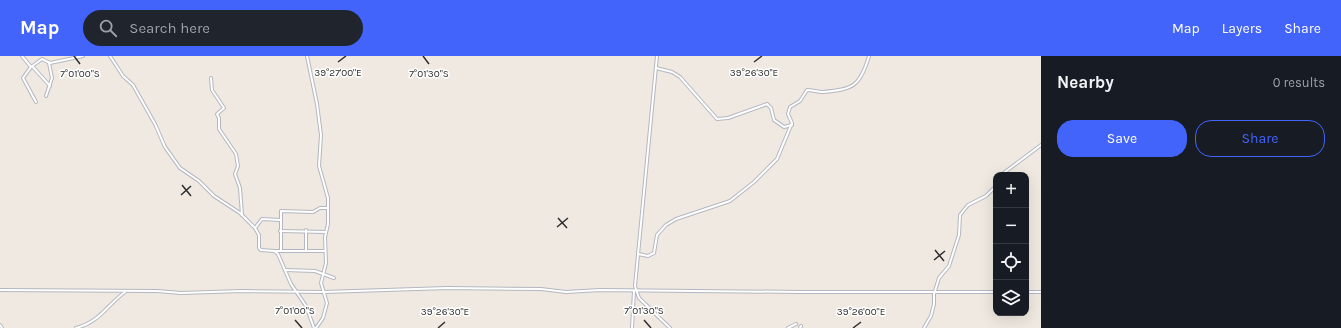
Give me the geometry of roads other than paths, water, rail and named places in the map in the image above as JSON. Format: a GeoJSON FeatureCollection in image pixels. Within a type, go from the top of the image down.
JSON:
{"type":"FeatureCollection","features":[{"type":"Feature","properties":{"kind":"street"},"geometry":{"type":"LineString","coordinates":[[22,56],[50,87]]}},
{"type":"Feature","properties":{"kind":"street"},"geometry":{"type":"LineString","coordinates":[[36,102],[23,78],[32,66],[42,59],[49,63],[83,56]]}},
{"type":"Feature","properties":{"kind":"street"},"geometry":{"type":"LineString","coordinates":[[110,56],[123,76],[133,85],[155,124],[165,147],[180,168],[199,181],[214,196],[242,215],[255,228],[259,235],[260,250],[325,251]]}},
{"type":"Feature","properties":{"kind":"street"},"geometry":{"type":"LineString","coordinates":[[274,251],[279,256],[291,284],[298,291],[315,328],[323,318],[327,305],[321,283],[326,263],[325,251],[328,224],[328,198],[319,164],[321,135],[317,104],[307,56]]}},
{"type":"Feature","properties":{"kind":"street"},"geometry":{"type":"LineString","coordinates":[[631,327],[657,56]]}},
{"type":"Feature","properties":{"kind":"street"},"geometry":{"type":"LineString","coordinates":[[638,254],[648,256],[654,253],[658,233],[672,221],[730,201],[752,183],[777,159],[792,125],[788,114],[789,109],[800,101],[805,92],[809,90],[822,92],[842,90],[854,86],[862,77],[869,56]]}},
{"type":"Feature","properties":{"kind":"street"},"geometry":{"type":"LineString","coordinates":[[46,96],[50,87],[52,76],[49,63]]}},
{"type":"Feature","properties":{"kind":"street"},"geometry":{"type":"LineString","coordinates":[[656,68],[674,73],[680,77],[718,119],[728,118],[767,104],[771,108],[774,120],[784,127],[792,125]]}},
{"type":"Feature","properties":{"kind":"street"},"geometry":{"type":"LineString","coordinates":[[211,78],[210,85],[212,90],[224,108],[217,114],[219,118],[219,129],[235,152],[237,158],[238,166],[235,174],[240,188],[242,215]]}},
{"type":"Feature","properties":{"kind":"street"},"geometry":{"type":"LineString","coordinates":[[1005,172],[1041,145]]}},
{"type":"Feature","properties":{"kind":"street"},"geometry":{"type":"LineString","coordinates":[[924,328],[932,314],[934,292],[939,277],[949,266],[952,252],[958,237],[960,215],[968,206],[986,196],[993,189]]}},
{"type":"Feature","properties":{"kind":"street"},"geometry":{"type":"LineString","coordinates":[[281,251],[280,212],[283,210],[313,212],[321,208],[328,208]]}},
{"type":"Feature","properties":{"kind":"street"},"geometry":{"type":"LineString","coordinates":[[255,228],[262,219],[280,220]]}},
{"type":"Feature","properties":{"kind":"street"},"geometry":{"type":"LineString","coordinates":[[280,231],[306,230],[326,232]]}},
{"type":"Feature","properties":{"kind":"street"},"geometry":{"type":"LineString","coordinates":[[306,230],[306,251]]}},
{"type":"Feature","properties":{"kind":"street"},"geometry":{"type":"LineString","coordinates":[[285,270],[315,271],[334,278]]}},
{"type":"Feature","properties":{"kind":"street"},"geometry":{"type":"LineString","coordinates":[[0,290],[180,293],[215,291],[324,292],[448,288],[541,289],[566,292],[600,290],[993,292]]}},
{"type":"Feature","properties":{"kind":"street"},"geometry":{"type":"LineString","coordinates":[[76,328],[90,324],[110,308],[126,291]]}},
{"type":"Feature","properties":{"kind":"street"},"geometry":{"type":"LineString","coordinates":[[635,291],[644,304],[670,328]]}},
{"type":"Feature","properties":{"kind":"street"},"geometry":{"type":"LineString","coordinates":[[1029,292],[1041,292]]}},
{"type":"Feature","properties":{"kind":"street"},"geometry":{"type":"LineString","coordinates":[[788,328],[796,324]]}}]}
